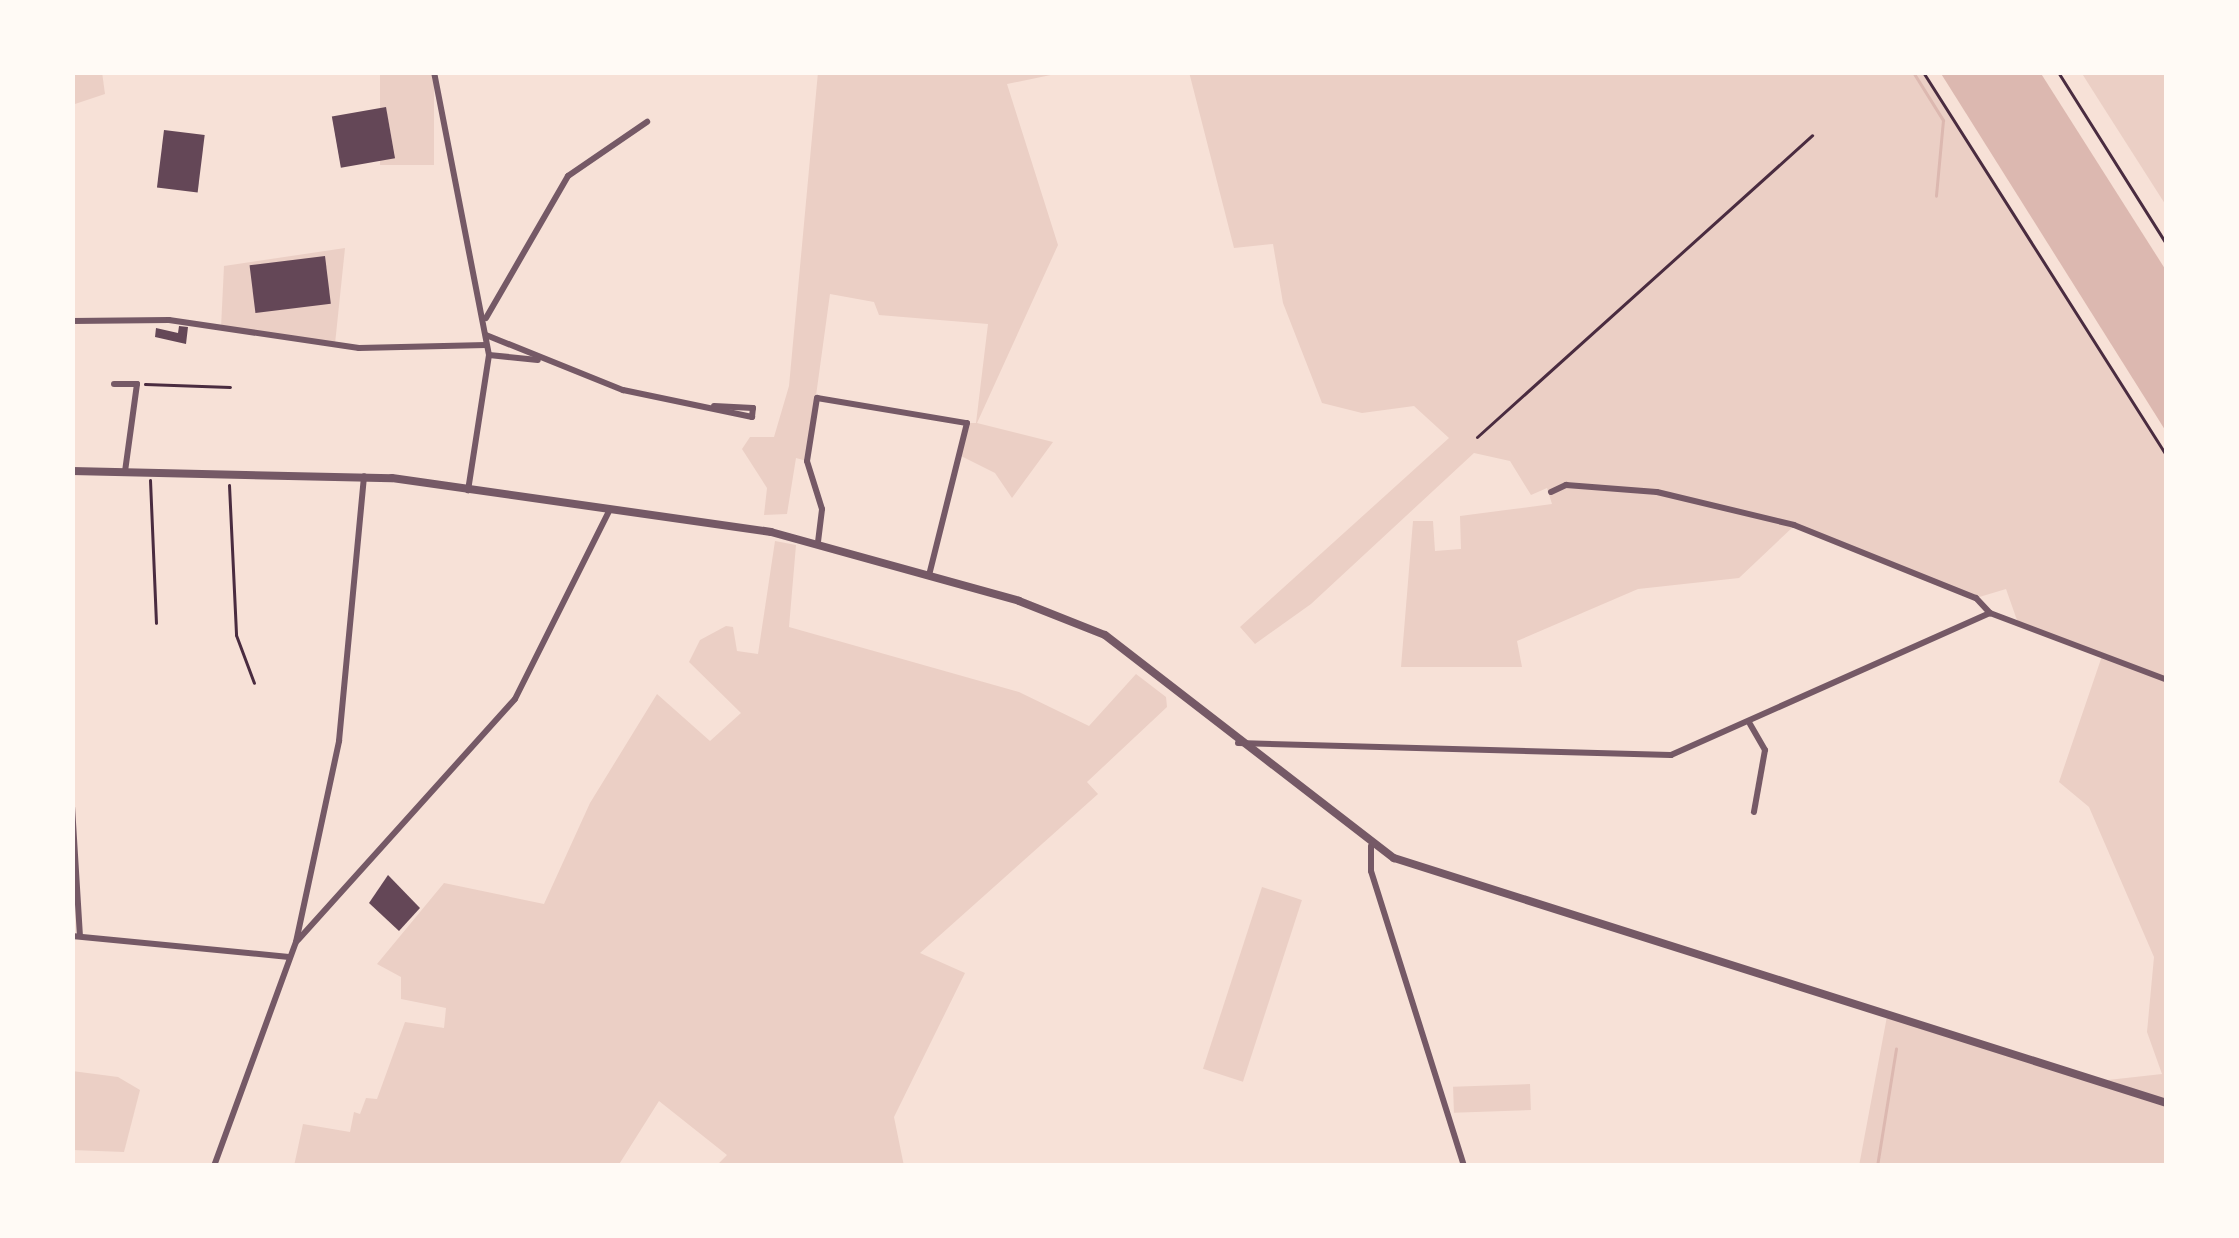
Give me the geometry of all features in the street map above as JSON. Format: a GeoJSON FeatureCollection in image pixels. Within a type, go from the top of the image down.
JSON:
{"type":"FeatureCollection","features":[{"type":"Feature","properties":{"kind":"street"},"geometry":{"type":"LineString","coordinates":[[434,72],[489,355],[468,490]]}},
{"type":"Feature","properties":{"kind":"street"},"geometry":{"type":"LineString","coordinates":[[485,320],[568,176],[647,122]]}},
{"type":"Feature","properties":{"kind":"street"},"geometry":{"type":"LineString","coordinates":[[72,321],[169,320],[359,348],[487,340],[623,390],[754,408],[750,427]]}},
{"type":"Feature","properties":{"kind":"street"},"geometry":{"type":"LineString","coordinates":[[489,355],[542,360]]}},
{"type":"Feature","properties":{"kind":"street"},"geometry":{"type":"LineString","coordinates":[[113,384],[137,384],[125,472]]}},
{"type":"Feature","properties":{"kind":"street"},"geometry":{"type":"LineString","coordinates":[[818,542],[822,509],[807,461],[817,398],[967,423],[929,574]]}},
{"type":"Feature","properties":{"kind":"street"},"geometry":{"type":"LineString","coordinates":[[72,471],[364,475],[818,542],[929,574],[1099,631],[1371,846],[1431,874],[1823,989],[2165,1103]]}},
{"type":"Feature","properties":{"kind":"street"},"geometry":{"type":"LineString","coordinates":[[214,1166],[296,943],[339,741],[364,475]]}},
{"type":"Feature","properties":{"kind":"street"},"geometry":{"type":"LineString","coordinates":[[1551,492],[1566,484],[1657,492],[1794,525],[1934,580],[1990,613],[2167,680]]}},
{"type":"Feature","properties":{"kind":"street"},"geometry":{"type":"LineString","coordinates":[[296,943],[515,699],[610,509]]}},
{"type":"Feature","properties":{"kind":"street"},"geometry":{"type":"LineString","coordinates":[[1238,743],[1657,757],[1750,724],[1893,651],[1990,613]]}},
{"type":"Feature","properties":{"kind":"street"},"geometry":{"type":"LineString","coordinates":[[1750,724],[1765,750],[1754,812]]}},
{"type":"Feature","properties":{"kind":"street"},"geometry":{"type":"LineString","coordinates":[[72,806],[76,936],[289,957]]}},
{"type":"Feature","properties":{"kind":"street"},"geometry":{"type":"LineString","coordinates":[[1371,846],[1371,872],[1464,1166]]}},
{"type":"Feature","properties":{"kind":"path"},"geometry":{"type":"LineString","coordinates":[[1923,72],[2167,457]]}},
{"type":"Feature","properties":{"kind":"path"},"geometry":{"type":"LineString","coordinates":[[2058,72],[2167,245]]}},
{"type":"Feature","properties":{"kind":"path"},"geometry":{"type":"LineString","coordinates":[[1477,436],[1812,135]]}},
{"type":"Feature","properties":{"kind":"path"},"geometry":{"type":"LineString","coordinates":[[137,384],[230,387]]}},
{"type":"Feature","properties":{"kind":"path"},"geometry":{"type":"LineString","coordinates":[[229,471],[236,635],[254,683]]}},
{"type":"Feature","properties":{"kind":"path"},"geometry":{"type":"LineString","coordinates":[[150,472],[156,623]]}},
{"type":"Feature","properties":{"kind":"shaded area"},"geometry":{"type":"Polygon","coordinates":[[[72,72],[102,72],[105,94],[72,105],[72,72]]]}},
{"type":"Feature","properties":{"kind":"shaded area"},"geometry":{"type":"Polygon","coordinates":[[[380,72],[434,72],[434,165],[380,165],[380,72]]]}},
{"type":"Feature","properties":{"kind":"shaded area"},"geometry":{"type":"Polygon","coordinates":[[[818,72],[1065,72],[1007,84],[1058,245],[977,423],[1053,442],[1012,498],[995,473],[959,455],[967,423],[976,423],[988,324],[879,315],[874,302],[830,294],[807,461],[796,458],[787,514],[764,515],[767,488],[742,449],[750,437],[774,437],[789,386],[818,72]]]}},
{"type":"Feature","properties":{"kind":"shaded area"},"geometry":{"type":"Polygon","coordinates":[[[1189,72],[1924,72],[2167,457],[2167,1166],[1859,1166],[1888,1011],[2099,1081],[2162,1074],[2147,1032],[2154,957],[2089,807],[2059,782],[2102,656],[2018,623],[2006,589],[1976,598],[1795,525],[1739,578],[1638,589],[1517,641],[1522,667],[1401,667],[1413,521],[1433,521],[1435,551],[1461,549],[1460,516],[1552,504],[1547,488],[1531,495],[1510,461],[1474,453],[1311,604],[1255,644],[1240,627],[1449,438],[1414,406],[1362,413],[1322,403],[1283,303],[1273,244],[1234,248],[1189,72]]]}},
{"type":"Feature","properties":{"kind":"shaded area"},"geometry":{"type":"Polygon","coordinates":[[[1940,72],[2040,72],[2167,272],[2167,433],[1940,72]]]}},
{"type":"Feature","properties":{"kind":"shaded area"},"geometry":{"type":"Polygon","coordinates":[[[2081,72],[2167,72],[2167,207],[2100,102],[2081,72]]]}},
{"type":"Feature","properties":{"kind":"shaded area"},"geometry":{"type":"Polygon","coordinates":[[[345,248],[335,344],[221,328],[224,266],[345,248]]]}},
{"type":"Feature","properties":{"kind":"shaded area"},"geometry":{"type":"Polygon","coordinates":[[[775,541],[796,545],[789,627],[1019,692],[1089,726],[1136,674],[1166,697],[1167,707],[1087,782],[1098,794],[920,953],[965,973],[894,1117],[904,1166],[716,1166],[727,1155],[659,1101],[618,1166],[294,1166],[303,1124],[350,1132],[354,1112],[360,1114],[366,1098],[377,1099],[405,1022],[444,1028],[446,1008],[401,999],[401,977],[377,964],[444,883],[544,904],[590,803],[657,694],[710,741],[741,713],[689,662],[700,640],[726,626],[733,627],[737,651],[758,654],[775,541]]]}},
{"type":"Feature","properties":{"kind":"shaded area"},"geometry":{"type":"Polygon","coordinates":[[[1262,887],[1302,900],[1243,1082],[1203,1069],[1262,887]]]}},
{"type":"Feature","properties":{"kind":"shaded area"},"geometry":{"type":"Polygon","coordinates":[[[72,1071],[118,1077],[140,1090],[124,1152],[72,1150],[72,1071]]]}},
{"type":"Feature","properties":{"kind":"shaded area"},"geometry":{"type":"Polygon","coordinates":[[[1530,1084],[1531,1110],[1454,1113],[1453,1087],[1530,1084]]]}},
{"type":"Feature","properties":{"kind":"building"},"geometry":{"type":"Polygon","coordinates":[[[386,107],[395,158],[341,168],[332,117],[386,107]]]}},
{"type":"Feature","properties":{"kind":"building"},"geometry":{"type":"Polygon","coordinates":[[[164,130],[205,135],[198,193],[157,188],[164,130]]]}},
{"type":"Feature","properties":{"kind":"building"},"geometry":{"type":"Polygon","coordinates":[[[325,256],[331,304],[255,313],[250,265],[325,256]]]}},
{"type":"Feature","properties":{"kind":"building"},"geometry":{"type":"Polygon","coordinates":[[[179,326],[188,327],[186,344],[155,337],[156,328],[178,333],[179,326]]]}},
{"type":"Feature","properties":{"kind":"building"},"geometry":{"type":"Polygon","coordinates":[[[388,875],[420,908],[399,931],[369,903],[388,875]]]}},
{"type":"Feature","properties":{"kind":"waterway"},"geometry":{"type":"LineString","coordinates":[[1913,72],[1943,120],[1936,196]]}},
{"type":"Feature","properties":{"kind":"waterway"},"geometry":{"type":"LineString","coordinates":[[1877,1166],[1896,1049]]}}]}
